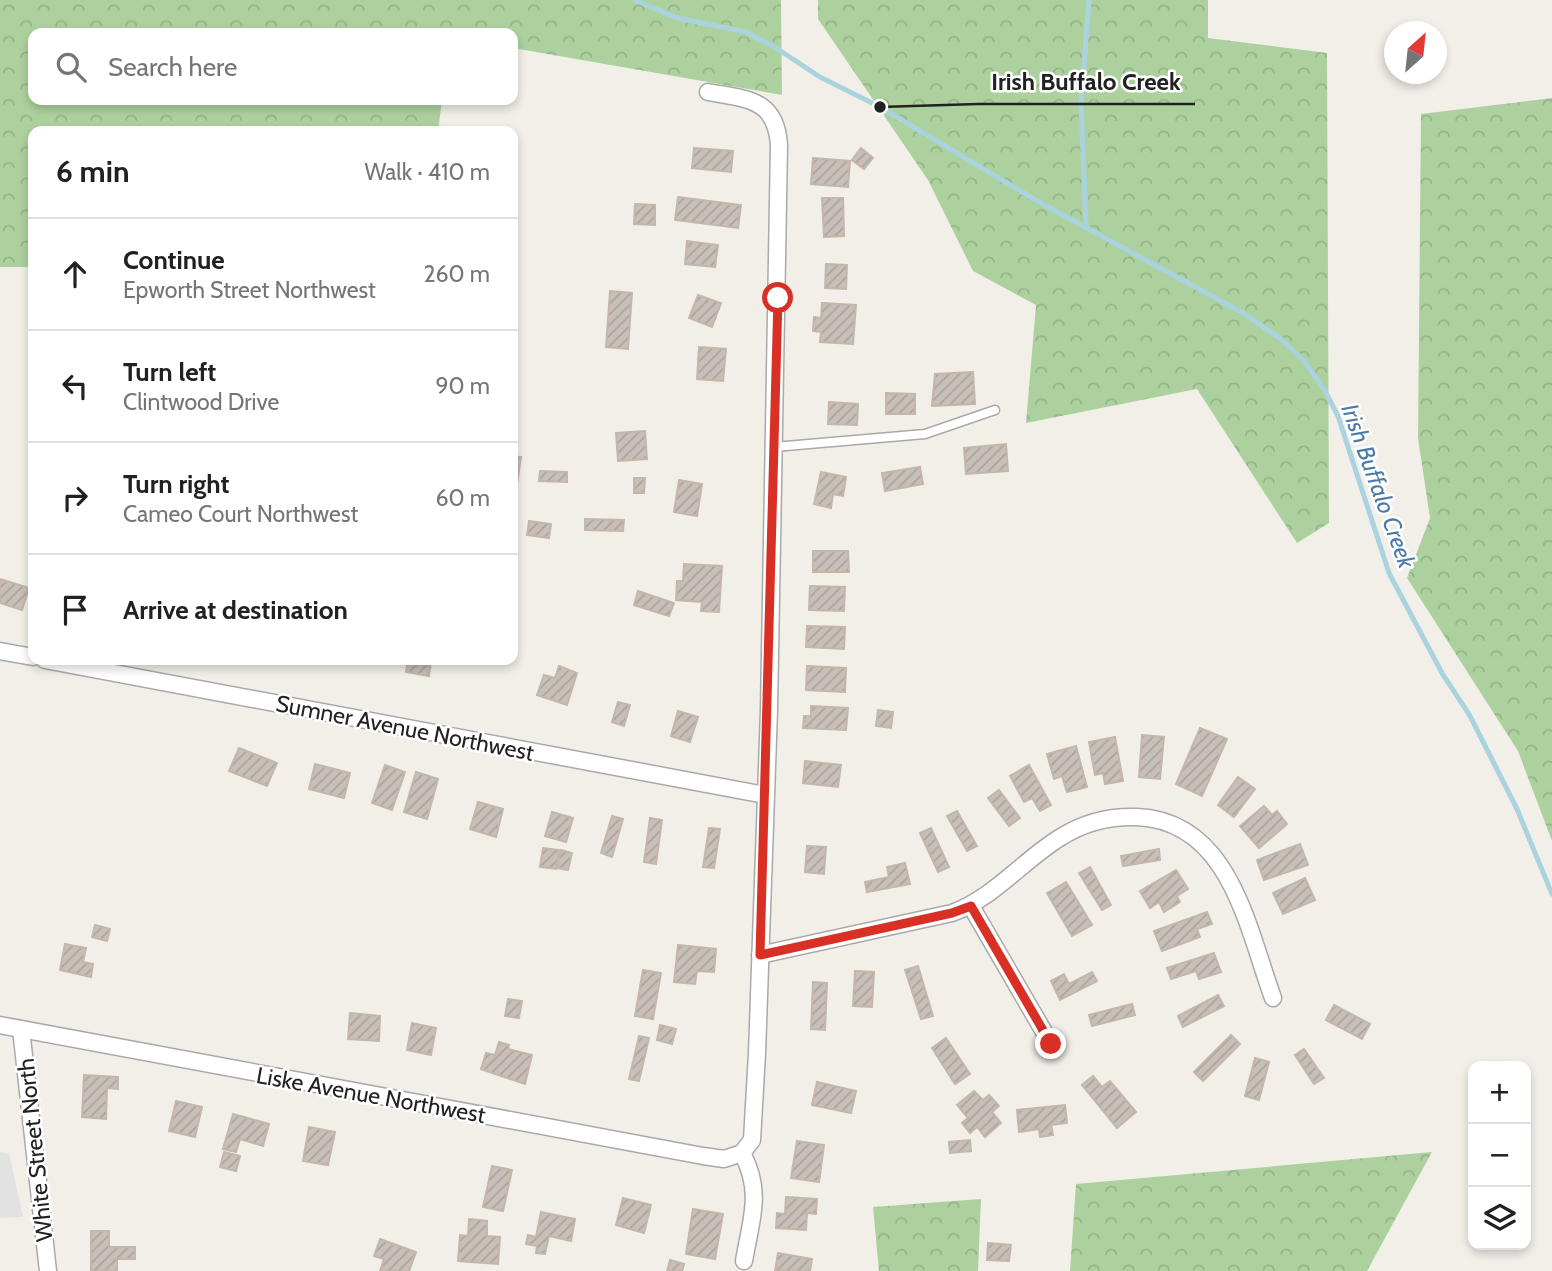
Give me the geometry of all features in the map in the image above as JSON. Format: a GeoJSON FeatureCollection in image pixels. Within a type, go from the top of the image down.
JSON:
{"type":"FeatureCollection","features":[{"type":"Feature","properties":{"kind":"street"},"geometry":{"type":"LineString","coordinates":[[708,92],[751,100],[767,109],[778,125],[774,447],[760,955],[752,1140],[742,1153],[753,1174],[756,1194],[744,1261]]}},
{"type":"Feature","properties":{"kind":"street"},"geometry":{"type":"LineString","coordinates":[[0,651],[28,656]]}},
{"type":"Feature","properties":{"kind":"street","name":"Sumner Avenue Northwest"},"geometry":{"type":"LineString","coordinates":[[72,665],[765,795]]}},
{"type":"Feature","properties":{"kind":"street"},"geometry":{"type":"LineString","coordinates":[[760,955],[952,913],[971,906],[1060,837],[1085,824],[1119,816],[1150,817],[1197,837],[1219,860],[1230,880],[1273,998]]}},
{"type":"Feature","properties":{"kind":"street"},"geometry":{"type":"LineString","coordinates":[[971,906],[1051,1044]]}},
{"type":"Feature","properties":{"kind":"street","name":"Liske Avenue Northwest"},"geometry":{"type":"LineString","coordinates":[[0,1025],[693,1155],[724,1159],[742,1153]]}},
{"type":"Feature","properties":{"kind":"street","name":"White Street North"},"geometry":{"type":"LineString","coordinates":[[21,1029],[48,1271]]}},
{"type":"Feature","properties":{"kind":"lane"},"geometry":{"type":"LineString","coordinates":[[774,447],[925,434],[995,410]]}},
{"type":"Feature","properties":{"kind":"green space"},"geometry":{"type":"Polygon","coordinates":[[[0,0],[781,0],[782,95],[518,49],[518,28],[28,28],[28,105],[441,105],[439,126],[28,126],[28,267],[0,267],[0,0]]]}},
{"type":"Feature","properties":{"kind":"green space"},"geometry":{"type":"Polygon","coordinates":[[[818,0],[1208,0],[1208,38],[1327,53],[1329,523],[1297,543],[1197,389],[1026,423],[1036,305],[973,271],[928,180],[818,19],[818,0]]]}},
{"type":"Feature","properties":{"kind":"green space"},"geometry":{"type":"Polygon","coordinates":[[[1552,98],[1552,841],[1518,751],[1407,578],[1430,518],[1418,438],[1421,114],[1552,98]]]}},
{"type":"Feature","properties":{"kind":"green space"},"geometry":{"type":"Polygon","coordinates":[[[1432,1152],[1367,1271],[1070,1271],[1076,1184],[1432,1152]]]}},
{"type":"Feature","properties":{"kind":"green space"},"geometry":{"type":"Polygon","coordinates":[[[981,1199],[978,1271],[879,1271],[873,1207],[981,1199]]]}},
{"type":"Feature","properties":{"kind":"shaded area"},"geometry":{"type":"Polygon","coordinates":[[[0,1152],[9,1153],[23,1217],[0,1218],[0,1152]]]}},
{"type":"Feature","properties":{"kind":"building"},"geometry":{"type":"Polygon","coordinates":[[[694,148],[733,151],[731,172],[692,168],[694,148]]]}},
{"type":"Feature","properties":{"kind":"building"},"geometry":{"type":"Polygon","coordinates":[[[861,148],[873,158],[864,169],[852,160],[861,148]]]}},
{"type":"Feature","properties":{"kind":"building"},"geometry":{"type":"Polygon","coordinates":[[[813,158],[850,161],[848,187],[811,184],[813,158]]]}},
{"type":"Feature","properties":{"kind":"building"},"geometry":{"type":"Polygon","coordinates":[[[678,197],[741,205],[738,228],[675,220],[678,197]]]}},
{"type":"Feature","properties":{"kind":"building"},"geometry":{"type":"Polygon","coordinates":[[[822,198],[843,198],[844,236],[824,237],[822,198]]]}},
{"type":"Feature","properties":{"kind":"building"},"geometry":{"type":"Polygon","coordinates":[[[635,204],[655,205],[655,225],[634,224],[635,204]]]}},
{"type":"Feature","properties":{"kind":"building"},"geometry":{"type":"Polygon","coordinates":[[[687,241],[718,245],[715,267],[685,264],[687,241]]]}},
{"type":"Feature","properties":{"kind":"building"},"geometry":{"type":"Polygon","coordinates":[[[826,264],[847,265],[846,289],[825,288],[826,264]]]}},
{"type":"Feature","properties":{"kind":"building"},"geometry":{"type":"Polygon","coordinates":[[[610,291],[632,293],[628,349],[606,347],[610,291]]]}},
{"type":"Feature","properties":{"kind":"building"},"geometry":{"type":"Polygon","coordinates":[[[698,295],[721,303],[712,327],[689,318],[698,295]]]}},
{"type":"Feature","properties":{"kind":"building"},"geometry":{"type":"Polygon","coordinates":[[[822,303],[856,305],[853,344],[820,342],[821,332],[813,331],[814,317],[821,318],[822,303]]]}},
{"type":"Feature","properties":{"kind":"building"},"geometry":{"type":"Polygon","coordinates":[[[699,347],[726,349],[723,381],[697,379],[699,347]]]}},
{"type":"Feature","properties":{"kind":"building"},"geometry":{"type":"Polygon","coordinates":[[[973,372],[975,404],[932,406],[935,374],[973,372]]]}},
{"type":"Feature","properties":{"kind":"building"},"geometry":{"type":"Polygon","coordinates":[[[886,393],[915,394],[915,414],[886,414],[886,393]]]}},
{"type":"Feature","properties":{"kind":"building"},"geometry":{"type":"Polygon","coordinates":[[[829,402],[858,404],[857,425],[828,424],[829,402]]]}},
{"type":"Feature","properties":{"kind":"building"},"geometry":{"type":"Polygon","coordinates":[[[645,431],[647,459],[618,461],[616,433],[645,431]]]}},
{"type":"Feature","properties":{"kind":"building"},"geometry":{"type":"Polygon","coordinates":[[[1006,444],[1008,471],[966,474],[964,448],[1006,444]]]}},
{"type":"Feature","properties":{"kind":"building"},"geometry":{"type":"Polygon","coordinates":[[[518,457],[521,457],[518,478],[518,457]]]}},
{"type":"Feature","properties":{"kind":"building"},"geometry":{"type":"Polygon","coordinates":[[[920,467],[923,484],[885,491],[882,473],[920,467]]]}},
{"type":"Feature","properties":{"kind":"building"},"geometry":{"type":"Polygon","coordinates":[[[540,471],[567,472],[567,482],[539,481],[540,471]]]}},
{"type":"Feature","properties":{"kind":"building"},"geometry":{"type":"Polygon","coordinates":[[[821,472],[846,477],[843,496],[833,494],[831,508],[814,504],[821,472]]]}},
{"type":"Feature","properties":{"kind":"building"},"geometry":{"type":"Polygon","coordinates":[[[634,478],[645,478],[644,493],[634,493],[634,478]]]}},
{"type":"Feature","properties":{"kind":"building"},"geometry":{"type":"Polygon","coordinates":[[[679,480],[702,484],[697,516],[674,512],[679,480]]]}},
{"type":"Feature","properties":{"kind":"building"},"geometry":{"type":"Polygon","coordinates":[[[585,519],[624,520],[623,531],[585,530],[585,519]]]}},
{"type":"Feature","properties":{"kind":"building"},"geometry":{"type":"Polygon","coordinates":[[[529,521],[551,524],[549,538],[527,535],[529,521]]]}},
{"type":"Feature","properties":{"kind":"building"},"geometry":{"type":"Polygon","coordinates":[[[813,551],[848,551],[849,572],[813,572],[813,551]]]}},
{"type":"Feature","properties":{"kind":"building"},"geometry":{"type":"Polygon","coordinates":[[[684,564],[722,566],[719,612],[701,611],[702,602],[676,600],[677,581],[683,581],[684,564]]]}},
{"type":"Feature","properties":{"kind":"building"},"geometry":{"type":"Polygon","coordinates":[[[0,579],[28,588],[22,610],[0,603],[0,579]]]}},
{"type":"Feature","properties":{"kind":"building"},"geometry":{"type":"Polygon","coordinates":[[[810,586],[845,587],[844,611],[809,610],[810,586]]]}},
{"type":"Feature","properties":{"kind":"building"},"geometry":{"type":"Polygon","coordinates":[[[638,591],[674,603],[669,616],[634,605],[638,591]]]}},
{"type":"Feature","properties":{"kind":"building"},"geometry":{"type":"Polygon","coordinates":[[[807,626],[845,627],[844,649],[806,647],[807,626]]]}},
{"type":"Feature","properties":{"kind":"building"},"geometry":{"type":"Polygon","coordinates":[[[407,665],[430,665],[429,676],[406,672],[407,665]]]}},
{"type":"Feature","properties":{"kind":"building"},"geometry":{"type":"Polygon","coordinates":[[[559,666],[577,673],[567,705],[537,695],[544,675],[555,678],[559,666]]]}},
{"type":"Feature","properties":{"kind":"building"},"geometry":{"type":"Polygon","coordinates":[[[807,666],[846,668],[845,692],[806,690],[807,666]]]}},
{"type":"Feature","properties":{"kind":"building"},"geometry":{"type":"Polygon","coordinates":[[[618,702],[630,705],[624,726],[612,722],[618,702]]]}},
{"type":"Feature","properties":{"kind":"building"},"geometry":{"type":"Polygon","coordinates":[[[811,706],[848,708],[846,730],[803,728],[804,716],[811,716],[811,706]]]}},
{"type":"Feature","properties":{"kind":"building"},"geometry":{"type":"Polygon","coordinates":[[[878,710],[893,712],[891,728],[876,726],[878,710]]]}},
{"type":"Feature","properties":{"kind":"building"},"geometry":{"type":"Polygon","coordinates":[[[678,711],[698,717],[690,742],[671,736],[678,711]]]}},
{"type":"Feature","properties":{"kind":"building"},"geometry":{"type":"Polygon","coordinates":[[[1200,728],[1227,739],[1202,796],[1176,784],[1200,728]]]}},
{"type":"Feature","properties":{"kind":"building"},"geometry":{"type":"Polygon","coordinates":[[[1142,735],[1164,737],[1160,779],[1139,777],[1142,735]]]}},
{"type":"Feature","properties":{"kind":"building"},"geometry":{"type":"Polygon","coordinates":[[[1115,737],[1123,781],[1105,784],[1103,773],[1095,775],[1089,742],[1115,737]]]}},
{"type":"Feature","properties":{"kind":"building"},"geometry":{"type":"Polygon","coordinates":[[[1076,746],[1087,787],[1067,792],[1062,776],[1054,779],[1047,754],[1076,746]]]}},
{"type":"Feature","properties":{"kind":"building"},"geometry":{"type":"Polygon","coordinates":[[[239,748],[277,763],[267,786],[229,771],[239,748]]]}},
{"type":"Feature","properties":{"kind":"building"},"geometry":{"type":"Polygon","coordinates":[[[805,761],[841,765],[838,787],[803,783],[805,761]]]}},
{"type":"Feature","properties":{"kind":"building"},"geometry":{"type":"Polygon","coordinates":[[[315,764],[350,773],[344,798],[309,789],[315,764]]]}},
{"type":"Feature","properties":{"kind":"building"},"geometry":{"type":"Polygon","coordinates":[[[385,765],[405,772],[392,810],[372,803],[385,765]]]}},
{"type":"Feature","properties":{"kind":"building"},"geometry":{"type":"Polygon","coordinates":[[[1029,765],[1051,805],[1040,811],[1032,798],[1024,802],[1010,776],[1029,765]]]}},
{"type":"Feature","properties":{"kind":"building"},"geometry":{"type":"Polygon","coordinates":[[[416,772],[438,779],[427,819],[404,812],[416,772]]]}},
{"type":"Feature","properties":{"kind":"building"},"geometry":{"type":"Polygon","coordinates":[[[1238,777],[1255,789],[1234,817],[1218,805],[1238,777]]]}},
{"type":"Feature","properties":{"kind":"building"},"geometry":{"type":"Polygon","coordinates":[[[999,790],[1020,818],[1009,826],[988,798],[999,790]]]}},
{"type":"Feature","properties":{"kind":"building"},"geometry":{"type":"Polygon","coordinates":[[[478,802],[503,809],[496,837],[470,829],[478,802]]]}},
{"type":"Feature","properties":{"kind":"building"},"geometry":{"type":"Polygon","coordinates":[[[1264,806],[1272,815],[1277,811],[1287,824],[1259,848],[1240,826],[1264,806]]]}},
{"type":"Feature","properties":{"kind":"building"},"geometry":{"type":"Polygon","coordinates":[[[957,811],[977,846],[967,851],[947,816],[957,811]]]}},
{"type":"Feature","properties":{"kind":"building"},"geometry":{"type":"Polygon","coordinates":[[[552,812],[573,818],[566,842],[545,836],[552,812]]]}},
{"type":"Feature","properties":{"kind":"building"},"geometry":{"type":"Polygon","coordinates":[[[612,816],[623,819],[612,857],[601,853],[612,816]]]}},
{"type":"Feature","properties":{"kind":"building"},"geometry":{"type":"Polygon","coordinates":[[[650,818],[662,820],[656,864],[644,862],[650,818]]]}},
{"type":"Feature","properties":{"kind":"building"},"geometry":{"type":"Polygon","coordinates":[[[709,828],[720,829],[714,868],[703,867],[709,828]]]}},
{"type":"Feature","properties":{"kind":"building"},"geometry":{"type":"Polygon","coordinates":[[[931,828],[949,867],[938,872],[920,833],[931,828]]]}},
{"type":"Feature","properties":{"kind":"building"},"geometry":{"type":"Polygon","coordinates":[[[1300,844],[1308,865],[1264,880],[1257,860],[1300,844]]]}},
{"type":"Feature","properties":{"kind":"building"},"geometry":{"type":"Polygon","coordinates":[[[807,846],[826,847],[824,874],[805,872],[807,846]]]}},
{"type":"Feature","properties":{"kind":"building"},"geometry":{"type":"Polygon","coordinates":[[[543,848],[559,850],[556,869],[540,867],[543,848]]]}},
{"type":"Feature","properties":{"kind":"building"},"geometry":{"type":"Polygon","coordinates":[[[1159,849],[1160,860],[1123,866],[1121,856],[1159,849]]]}},
{"type":"Feature","properties":{"kind":"building"},"geometry":{"type":"Polygon","coordinates":[[[561,850],[572,853],[568,870],[557,868],[561,850]]]}},
{"type":"Feature","properties":{"kind":"building"},"geometry":{"type":"Polygon","coordinates":[[[905,863],[910,884],[867,892],[865,882],[889,877],[887,867],[905,863]]]}},
{"type":"Feature","properties":{"kind":"building"},"geometry":{"type":"Polygon","coordinates":[[[1090,867],[1111,905],[1102,910],[1079,873],[1090,867]]]}},
{"type":"Feature","properties":{"kind":"building"},"geometry":{"type":"Polygon","coordinates":[[[1176,870],[1188,889],[1177,896],[1180,902],[1164,912],[1159,902],[1150,908],[1140,891],[1176,870]]]}},
{"type":"Feature","properties":{"kind":"building"},"geometry":{"type":"Polygon","coordinates":[[[1305,878],[1315,900],[1283,914],[1273,893],[1305,878]]]}},
{"type":"Feature","properties":{"kind":"building"},"geometry":{"type":"Polygon","coordinates":[[[1066,882],[1092,925],[1072,936],[1047,893],[1066,882]]]}},
{"type":"Feature","properties":{"kind":"building"},"geometry":{"type":"Polygon","coordinates":[[[1207,912],[1212,924],[1197,929],[1200,937],[1162,951],[1154,931],[1207,912]]]}},
{"type":"Feature","properties":{"kind":"building"},"geometry":{"type":"Polygon","coordinates":[[[95,925],[110,929],[107,941],[92,937],[95,925]]]}},
{"type":"Feature","properties":{"kind":"building"},"geometry":{"type":"Polygon","coordinates":[[[65,944],[86,948],[83,962],[93,964],[91,977],[60,970],[65,944]]]}},
{"type":"Feature","properties":{"kind":"building"},"geometry":{"type":"Polygon","coordinates":[[[678,945],[716,949],[714,972],[697,971],[695,984],[674,982],[678,945]]]}},
{"type":"Feature","properties":{"kind":"building"},"geometry":{"type":"Polygon","coordinates":[[[1214,953],[1221,972],[1199,979],[1196,971],[1171,979],[1167,968],[1214,953]]]}},
{"type":"Feature","properties":{"kind":"building"},"geometry":{"type":"Polygon","coordinates":[[[918,966],[933,1016],[921,1019],[905,970],[918,966]]]}},
{"type":"Feature","properties":{"kind":"building"},"geometry":{"type":"Polygon","coordinates":[[[643,970],[661,973],[653,1019],[635,1016],[643,970]]]}},
{"type":"Feature","properties":{"kind":"building"},"geometry":{"type":"Polygon","coordinates":[[[855,971],[874,972],[872,1007],[853,1006],[855,971]]]}},
{"type":"Feature","properties":{"kind":"building"},"geometry":{"type":"Polygon","coordinates":[[[1092,972],[1097,981],[1060,1000],[1051,981],[1064,974],[1069,984],[1092,972]]]}},
{"type":"Feature","properties":{"kind":"building"},"geometry":{"type":"Polygon","coordinates":[[[813,982],[827,983],[825,1030],[811,1029],[813,982]]]}},
{"type":"Feature","properties":{"kind":"building"},"geometry":{"type":"Polygon","coordinates":[[[1218,995],[1224,1006],[1183,1027],[1178,1016],[1218,995]]]}},
{"type":"Feature","properties":{"kind":"building"},"geometry":{"type":"Polygon","coordinates":[[[508,999],[522,1001],[519,1018],[505,1016],[508,999]]]}},
{"type":"Feature","properties":{"kind":"building"},"geometry":{"type":"Polygon","coordinates":[[[1132,1004],[1135,1015],[1092,1026],[1089,1015],[1132,1004]]]}},
{"type":"Feature","properties":{"kind":"building"},"geometry":{"type":"Polygon","coordinates":[[[1334,1005],[1370,1024],[1362,1039],[1326,1020],[1334,1005]]]}},
{"type":"Feature","properties":{"kind":"building"},"geometry":{"type":"Polygon","coordinates":[[[350,1013],[380,1016],[379,1041],[348,1039],[350,1013]]]}},
{"type":"Feature","properties":{"kind":"building"},"geometry":{"type":"Polygon","coordinates":[[[412,1023],[436,1028],[431,1055],[407,1050],[412,1023]]]}},
{"type":"Feature","properties":{"kind":"building"},"geometry":{"type":"Polygon","coordinates":[[[660,1025],[676,1029],[672,1044],[657,1040],[660,1025]]]}},
{"type":"Feature","properties":{"kind":"building"},"geometry":{"type":"Polygon","coordinates":[[[1231,1035],[1240,1044],[1203,1081],[1194,1072],[1231,1035]]]}},
{"type":"Feature","properties":{"kind":"building"},"geometry":{"type":"Polygon","coordinates":[[[639,1036],[649,1038],[639,1081],[629,1079],[639,1036]]]}},
{"type":"Feature","properties":{"kind":"building"},"geometry":{"type":"Polygon","coordinates":[[[946,1038],[970,1074],[955,1084],[932,1048],[946,1038]]]}},
{"type":"Feature","properties":{"kind":"building"},"geometry":{"type":"Polygon","coordinates":[[[499,1042],[509,1045],[508,1049],[532,1055],[525,1084],[481,1069],[486,1053],[495,1055],[499,1042]]]}},
{"type":"Feature","properties":{"kind":"building"},"geometry":{"type":"Polygon","coordinates":[[[1304,1049],[1324,1078],[1314,1084],[1295,1055],[1304,1049]]]}},
{"type":"Feature","properties":{"kind":"building"},"geometry":{"type":"Polygon","coordinates":[[[1255,1058],[1269,1062],[1259,1100],[1245,1096],[1255,1058]]]}},
{"type":"Feature","properties":{"kind":"building"},"geometry":{"type":"Polygon","coordinates":[[[84,1075],[118,1077],[118,1089],[107,1088],[106,1119],[82,1117],[84,1075]]]}},
{"type":"Feature","properties":{"kind":"building"},"geometry":{"type":"Polygon","coordinates":[[[1093,1076],[1102,1087],[1110,1081],[1136,1112],[1117,1128],[1082,1085],[1093,1076]]]}},
{"type":"Feature","properties":{"kind":"building"},"geometry":{"type":"Polygon","coordinates":[[[817,1082],[856,1091],[851,1113],[812,1105],[817,1082]]]}},
{"type":"Feature","properties":{"kind":"building"},"geometry":{"type":"Polygon","coordinates":[[[974,1091],[983,1100],[989,1095],[999,1106],[992,1112],[1001,1123],[985,1137],[977,1127],[970,1133],[962,1123],[968,1118],[957,1105],[974,1091]]]}},
{"type":"Feature","properties":{"kind":"building"},"geometry":{"type":"Polygon","coordinates":[[[176,1101],[202,1107],[195,1137],[169,1131],[176,1101]]]}},
{"type":"Feature","properties":{"kind":"building"},"geometry":{"type":"Polygon","coordinates":[[[1065,1105],[1067,1123],[1051,1125],[1053,1135],[1040,1137],[1039,1129],[1019,1132],[1017,1110],[1065,1105]]]}},
{"type":"Feature","properties":{"kind":"building"},"geometry":{"type":"Polygon","coordinates":[[[233,1114],[269,1124],[263,1146],[240,1139],[236,1152],[223,1149],[233,1114]]]}},
{"type":"Feature","properties":{"kind":"building"},"geometry":{"type":"Polygon","coordinates":[[[309,1127],[335,1132],[328,1165],[303,1161],[309,1127]]]}},
{"type":"Feature","properties":{"kind":"building"},"geometry":{"type":"Polygon","coordinates":[[[970,1140],[971,1151],[950,1153],[949,1142],[970,1140]]]}},
{"type":"Feature","properties":{"kind":"building"},"geometry":{"type":"Polygon","coordinates":[[[797,1141],[824,1145],[819,1182],[791,1178],[797,1141]]]}},
{"type":"Feature","properties":{"kind":"building"},"geometry":{"type":"Polygon","coordinates":[[[224,1152],[240,1156],[236,1171],[220,1167],[224,1152]]]}},
{"type":"Feature","properties":{"kind":"building"},"geometry":{"type":"Polygon","coordinates":[[[492,1166],[512,1170],[503,1211],[483,1207],[492,1166]]]}},
{"type":"Feature","properties":{"kind":"building"},"geometry":{"type":"Polygon","coordinates":[[[786,1197],[817,1199],[816,1214],[807,1213],[806,1230],[776,1228],[777,1213],[785,1214],[786,1197]]]}},
{"type":"Feature","properties":{"kind":"building"},"geometry":{"type":"Polygon","coordinates":[[[623,1198],[651,1205],[644,1233],[616,1225],[623,1198]]]}},
{"type":"Feature","properties":{"kind":"building"},"geometry":{"type":"Polygon","coordinates":[[[693,1209],[723,1214],[715,1259],[686,1254],[693,1209]]]}},
{"type":"Feature","properties":{"kind":"building"},"geometry":{"type":"Polygon","coordinates":[[[541,1212],[575,1219],[571,1241],[549,1236],[545,1254],[536,1253],[537,1246],[526,1244],[528,1235],[536,1237],[541,1212]]]}},
{"type":"Feature","properties":{"kind":"building"},"geometry":{"type":"Polygon","coordinates":[[[469,1219],[487,1221],[487,1236],[500,1237],[498,1264],[458,1261],[460,1235],[468,1236],[469,1219]]]}},
{"type":"Feature","properties":{"kind":"building"},"geometry":{"type":"Polygon","coordinates":[[[91,1231],[109,1231],[109,1247],[135,1247],[135,1259],[117,1259],[117,1271],[91,1271],[91,1231]]]}},
{"type":"Feature","properties":{"kind":"building"},"geometry":{"type":"Polygon","coordinates":[[[380,1239],[416,1252],[409,1271],[380,1271],[384,1259],[374,1256],[380,1239]]]}},
{"type":"Feature","properties":{"kind":"building"},"geometry":{"type":"Polygon","coordinates":[[[988,1243],[1011,1245],[1009,1261],[987,1260],[988,1243]]]}},
{"type":"Feature","properties":{"kind":"building"},"geometry":{"type":"Polygon","coordinates":[[[778,1253],[812,1259],[810,1271],[775,1271],[778,1253]]]}},
{"type":"Feature","properties":{"kind":"building"},"geometry":{"type":"Polygon","coordinates":[[[670,1260],[684,1264],[682,1271],[667,1271],[670,1260]]]}},
{"type":"Feature","properties":{"kind":"waterway","name":"Irish Buffalo Creek"},"geometry":{"type":"LineString","coordinates":[[635,0],[677,18],[746,32],[773,46],[820,77],[880,107],[1037,201],[1245,314],[1281,339],[1304,361],[1324,389],[1338,416],[1389,573],[1442,673],[1469,714],[1517,809],[1552,894]]}},
{"type":"Feature","properties":{"kind":"waterway"},"geometry":{"type":"LineString","coordinates":[[1086,226],[1081,103],[1089,0]]}},
{"type":"Feature","properties":{"kind":"place","name":"Irish Buffalo Creek"},"geometry":{"type":"Point","coordinates":[880,107]}},
{"type":"Feature","properties":{"kind":"route"},"geometry":{"type":"LineString","coordinates":[[778,298],[769,709],[760,955],[952,913],[971,906],[1051,1044]]}}]}
